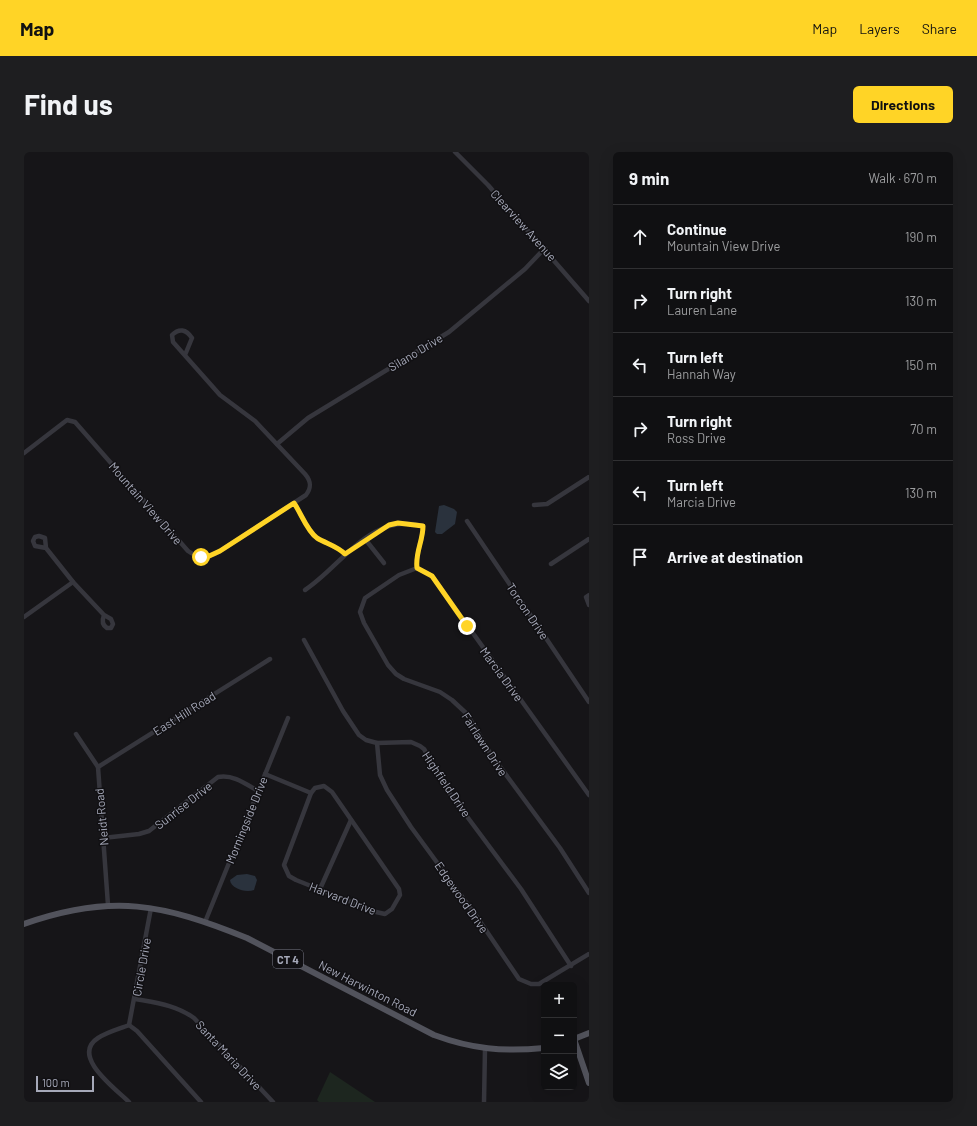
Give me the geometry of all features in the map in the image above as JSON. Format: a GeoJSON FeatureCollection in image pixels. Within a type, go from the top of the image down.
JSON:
{"type":"FeatureCollection","features":[{"type":"Feature","properties":{"kind":"main road","name":"New Harwinton Road"},"geometry":{"type":"LineString","coordinates":[[24,924],[71,910],[108,905],[152,908],[205,922],[247,938],[434,1034],[457,1044],[485,1049],[520,1050],[541,1048]]}},
{"type":"Feature","properties":{"kind":"main road"},"geometry":{"type":"LineString","coordinates":[[577,1038],[589,1032]]}},
{"type":"Feature","properties":{"kind":"main road"},"geometry":{"type":"LineString","coordinates":[[577,1048],[589,1083]]}},
{"type":"Feature","properties":{"kind":"street","name":"Clearview Avenue"},"geometry":{"type":"LineString","coordinates":[[455,152],[488,185],[589,301]]}},
{"type":"Feature","properties":{"kind":"street","name":"Silano Drive"},"geometry":{"type":"LineString","coordinates":[[277,444],[308,418],[449,332],[525,269],[544,248]]}},
{"type":"Feature","properties":{"kind":"street","name":"Mountain View Drive"},"geometry":{"type":"LineString","coordinates":[[24,453],[67,420],[75,422],[188,551],[195,556],[201,557],[214,555],[294,503],[309,491],[310,482],[305,474],[255,421],[220,395],[173,342],[172,336],[176,331],[183,330],[189,332],[192,338],[185,355]]}},
{"type":"Feature","properties":{"kind":"street"},"geometry":{"type":"LineString","coordinates":[[534,505],[547,504],[589,477]]}},
{"type":"Feature","properties":{"kind":"street"},"geometry":{"type":"LineString","coordinates":[[294,503],[313,534],[318,538],[338,547],[345,554]]}},
{"type":"Feature","properties":{"kind":"street","name":"Torcon Drive"},"geometry":{"type":"LineString","coordinates":[[467,521],[589,702]]}},
{"type":"Feature","properties":{"kind":"street"},"geometry":{"type":"LineString","coordinates":[[305,590],[316,582],[345,554],[365,539],[379,530],[398,523],[423,526],[423,533],[417,552],[417,568]]}},
{"type":"Feature","properties":{"kind":"street"},"geometry":{"type":"LineString","coordinates":[[365,539],[384,563]]}},
{"type":"Feature","properties":{"kind":"street"},"geometry":{"type":"LineString","coordinates":[[551,564],[589,539]]}},
{"type":"Feature","properties":{"kind":"street"},"geometry":{"type":"LineString","coordinates":[[46,548],[73,582],[104,615]]}},
{"type":"Feature","properties":{"kind":"street","name":"Fairlawn Drive"},"geometry":{"type":"LineString","coordinates":[[417,568],[399,575],[365,598],[360,612],[364,623],[388,665],[400,677],[440,692],[464,711],[490,753],[560,848],[588,889]]}},
{"type":"Feature","properties":{"kind":"street","name":"Marcia Drive"},"geometry":{"type":"LineString","coordinates":[[417,568],[432,576],[589,794]]}},
{"type":"Feature","properties":{"kind":"street"},"geometry":{"type":"LineString","coordinates":[[24,617],[73,582]]}},
{"type":"Feature","properties":{"kind":"street"},"geometry":{"type":"LineString","coordinates":[[589,595],[586,597],[586,601],[589,605]]}},
{"type":"Feature","properties":{"kind":"street","name":"Highfield Drive"},"geometry":{"type":"LineString","coordinates":[[304,640],[355,730],[366,740],[378,743],[411,742],[420,746],[424,750],[452,795],[516,883],[571,966]]}},
{"type":"Feature","properties":{"kind":"street","name":"East Hill Road"},"geometry":{"type":"LineString","coordinates":[[98,767],[270,659]]}},
{"type":"Feature","properties":{"kind":"street","name":"Morningside Drive"},"geometry":{"type":"LineString","coordinates":[[205,922],[288,718]]}},
{"type":"Feature","properties":{"kind":"street","name":"Neidt Road"},"geometry":{"type":"LineString","coordinates":[[76,734],[98,767],[108,905]]}},
{"type":"Feature","properties":{"kind":"street","name":"Edgewood Drive"},"geometry":{"type":"LineString","coordinates":[[378,743],[380,774],[390,796],[478,917],[519,979],[531,984],[539,984],[589,954]]}},
{"type":"Feature","properties":{"kind":"street"},"geometry":{"type":"LineString","coordinates":[[265,774],[311,793]]}},
{"type":"Feature","properties":{"kind":"street","name":"Sunrise Drive"},"geometry":{"type":"LineString","coordinates":[[104,838],[139,834],[155,827],[218,776],[225,775],[235,778],[258,791]]}},
{"type":"Feature","properties":{"kind":"street","name":"Harvard Drive"},"geometry":{"type":"LineString","coordinates":[[324,786],[332,792],[351,820],[399,889],[400,895],[392,909],[385,914],[376,912],[289,876],[284,865],[311,793],[315,788],[324,786]]}},
{"type":"Feature","properties":{"kind":"street"},"geometry":{"type":"LineString","coordinates":[[320,889],[351,820]]}},
{"type":"Feature","properties":{"kind":"street","name":"Circle Drive"},"geometry":{"type":"LineString","coordinates":[[130,1026],[152,908]]}},
{"type":"Feature","properties":{"kind":"street","name":"Santa Maria Drive"},"geometry":{"type":"LineString","coordinates":[[135,999],[166,1004],[187,1013],[194,1018],[273,1102]]}},
{"type":"Feature","properties":{"kind":"street"},"geometry":{"type":"LineString","coordinates":[[129,1102],[95,1068],[90,1061],[89,1054],[92,1044],[97,1038],[130,1026],[137,1031],[201,1102]]}},
{"type":"Feature","properties":{"kind":"street"},"geometry":{"type":"LineString","coordinates":[[484,1102],[485,1049]]}},
{"type":"Feature","properties":{"kind":"shaded area"},"geometry":{"type":"Polygon","coordinates":[[[330,1072],[375,1102],[319,1102],[317,1100],[330,1072]]]}},
{"type":"Feature","properties":{"kind":"water"},"geometry":{"type":"Polygon","coordinates":[[[444,505],[454,509],[457,512],[455,524],[442,534],[437,534],[435,532],[439,506],[444,505]]]}},
{"type":"Feature","properties":{"kind":"water"},"geometry":{"type":"Polygon","coordinates":[[[247,874],[255,876],[257,880],[254,890],[239,890],[233,886],[230,880],[237,875],[247,874]]]}},
{"type":"Feature","properties":{"kind":"route"},"geometry":{"type":"LineString","coordinates":[[201,557],[214,555],[294,503],[313,534],[318,538],[338,547],[345,554],[365,539],[389,525],[398,523],[423,526],[423,533],[417,552],[417,568],[432,576],[467,626]]}}]}
